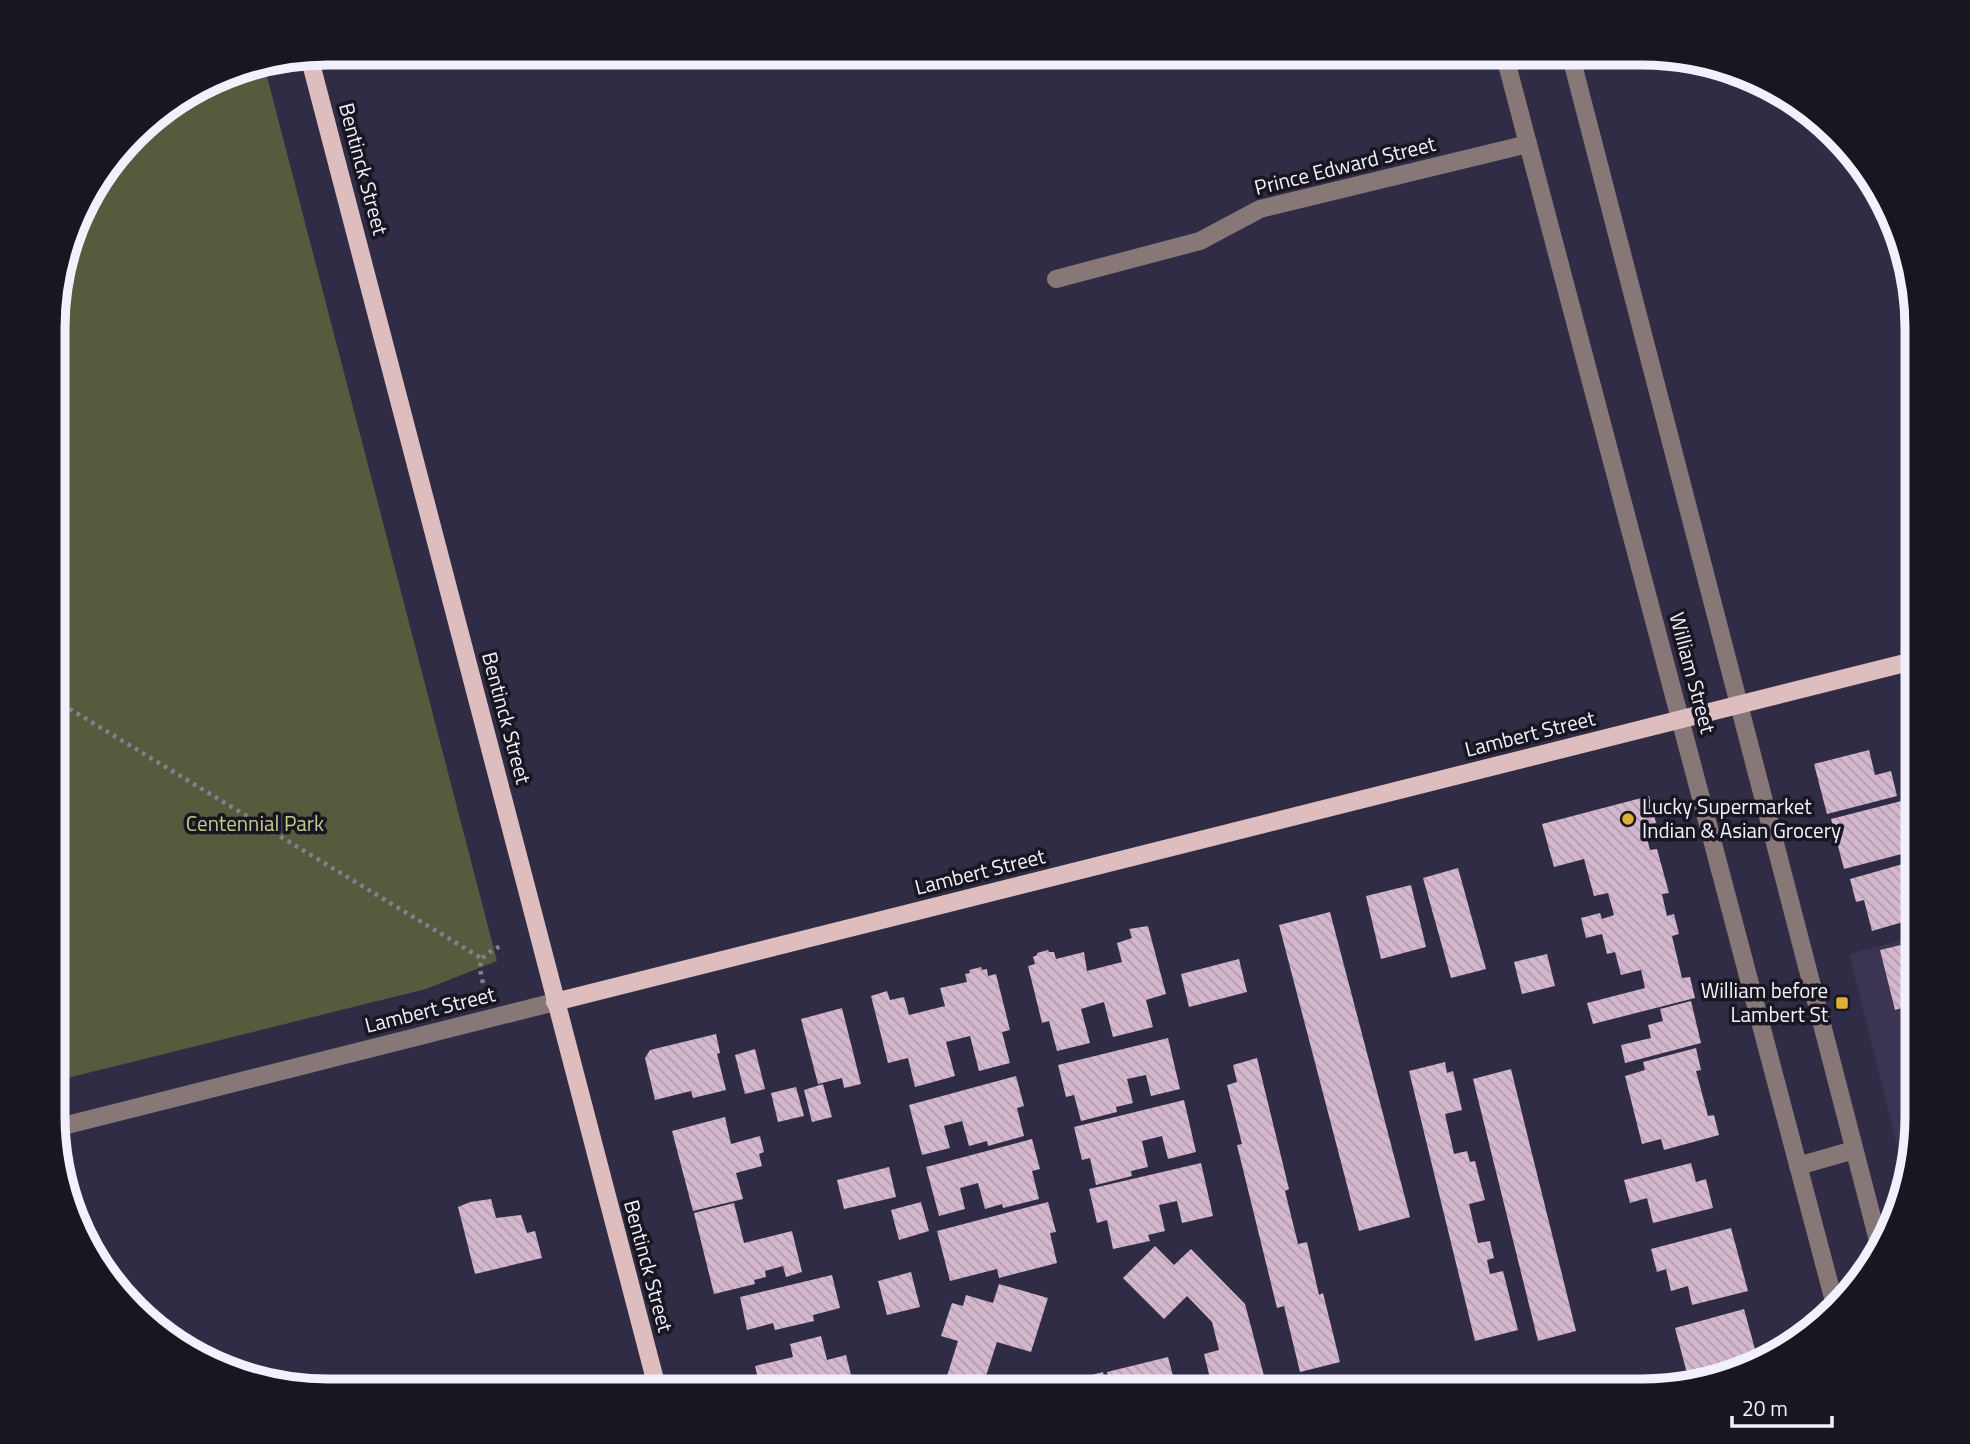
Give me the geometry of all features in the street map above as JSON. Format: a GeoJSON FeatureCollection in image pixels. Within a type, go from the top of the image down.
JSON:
{"type":"FeatureCollection","features":[{"type":"Feature","properties":{"kind":"main road","name":"Bentinck Street"},"geometry":{"type":"LineString","coordinates":[[311,65],[655,1379]]}},
{"type":"Feature","properties":{"kind":"main road","name":"Lambert Street"},"geometry":{"type":"LineString","coordinates":[[555,1002],[1905,663]]}},
{"type":"Feature","properties":{"kind":"street","name":"William Street"},"geometry":{"type":"LineString","coordinates":[[1507,65],[1833,1297]]}},
{"type":"Feature","properties":{"kind":"street","name":"William Street"},"geometry":{"type":"LineString","coordinates":[[1573,65],[1877,1235]]}},
{"type":"Feature","properties":{"kind":"street","name":"Prince Edward Street"},"geometry":{"type":"LineString","coordinates":[[1056,279],[1200,241],[1260,209],[1528,144]]}},
{"type":"Feature","properties":{"kind":"street","name":"Lambert Street"},"geometry":{"type":"LineString","coordinates":[[65,1125],[555,1002]]}},
{"type":"Feature","properties":{"kind":"street"},"geometry":{"type":"LineString","coordinates":[[1798,1166],[1854,1150]]}},
{"type":"Feature","properties":{"kind":"path"},"geometry":{"type":"LineString","coordinates":[[65,706],[481,958]]}},
{"type":"Feature","properties":{"kind":"path"},"geometry":{"type":"LineString","coordinates":[[482,983],[481,958],[501,946]]}},
{"type":"Feature","properties":{"kind":"shaded area"},"geometry":{"type":"Polygon","coordinates":[[[1905,939],[1905,1134],[1901,1162],[1849,954],[1905,939]]]}},
{"type":"Feature","properties":{"kind":"green space","name":"Centennial Park"},"geometry":{"type":"Polygon","coordinates":[[[266,73],[497,961],[426,989],[65,1079],[65,310],[70,276],[92,211],[130,154],[154,130],[196,100],[227,85],[266,73]]]}},
{"type":"Feature","properties":{"kind":"building"},"geometry":{"type":"Polygon","coordinates":[[[1869,750],[1875,775],[1891,771],[1897,796],[1827,814],[1814,764],[1869,750]]]}},
{"type":"Feature","properties":{"kind":"building"},"geometry":{"type":"Polygon","coordinates":[[[1649,796],[1656,823],[1644,827],[1650,850],[1657,849],[1669,893],[1662,894],[1667,916],[1674,914],[1679,934],[1672,936],[1682,978],[1690,977],[1695,998],[1593,1024],[1587,1003],[1645,988],[1641,970],[1621,975],[1615,952],[1607,954],[1602,934],[1586,938],[1581,918],[1600,913],[1602,919],[1614,915],[1608,893],[1594,896],[1584,859],[1554,867],[1542,824],[1649,796]]]}},
{"type":"Feature","properties":{"kind":"building"},"geometry":{"type":"Polygon","coordinates":[[[1905,800],[1905,853],[1844,869],[1831,819],[1905,800]]]}},
{"type":"Feature","properties":{"kind":"building"},"geometry":{"type":"Polygon","coordinates":[[[1905,863],[1905,921],[1872,931],[1864,900],[1856,902],[1850,879],[1905,863]]]}},
{"type":"Feature","properties":{"kind":"building"},"geometry":{"type":"Polygon","coordinates":[[[1458,868],[1486,969],[1451,978],[1423,878],[1458,868]]]}},
{"type":"Feature","properties":{"kind":"building"},"geometry":{"type":"Polygon","coordinates":[[[1411,885],[1426,947],[1381,959],[1366,896],[1411,885]]]}},
{"type":"Feature","properties":{"kind":"building"},"geometry":{"type":"Polygon","coordinates":[[[1330,912],[1410,1217],[1359,1231],[1279,925],[1330,912]]]}},
{"type":"Feature","properties":{"kind":"building"},"geometry":{"type":"Polygon","coordinates":[[[1148,926],[1166,994],[1146,1000],[1153,1027],[1113,1037],[1104,1002],[1081,1009],[1090,1043],[1057,1051],[1049,1021],[1042,1023],[1028,966],[1035,964],[1033,957],[1048,950],[1054,952],[1056,959],[1084,952],[1087,971],[1122,962],[1117,943],[1132,938],[1129,929],[1148,926]]]}},
{"type":"Feature","properties":{"kind":"building"},"geometry":{"type":"Polygon","coordinates":[[[1905,944],[1905,1007],[1895,1010],[1880,950],[1905,944]]]}},
{"type":"Feature","properties":{"kind":"building"},"geometry":{"type":"Polygon","coordinates":[[[1547,954],[1555,986],[1522,994],[1514,962],[1547,954]]]}},
{"type":"Feature","properties":{"kind":"building"},"geometry":{"type":"Polygon","coordinates":[[[1239,959],[1247,992],[1189,1007],[1181,974],[1239,959]]]}},
{"type":"Feature","properties":{"kind":"building"},"geometry":{"type":"Polygon","coordinates":[[[981,967],[982,970],[987,969],[988,976],[996,974],[1010,1030],[1002,1032],[1010,1063],[979,1071],[970,1036],[946,1042],[955,1076],[915,1087],[908,1058],[888,1063],[871,996],[887,991],[890,1000],[904,997],[909,1015],[945,1006],[940,988],[967,982],[965,974],[981,967]]]}},
{"type":"Feature","properties":{"kind":"building"},"geometry":{"type":"Polygon","coordinates":[[[1691,1001],[1701,1043],[1625,1063],[1621,1045],[1651,1038],[1648,1025],[1663,1021],[1660,1009],[1691,1001]]]}},
{"type":"Feature","properties":{"kind":"building"},"geometry":{"type":"Polygon","coordinates":[[[842,1008],[861,1084],[844,1088],[842,1078],[818,1084],[801,1019],[842,1008]]]}},
{"type":"Feature","properties":{"kind":"building"},"geometry":{"type":"Polygon","coordinates":[[[716,1034],[720,1053],[717,1054],[726,1090],[693,1098],[691,1091],[655,1100],[645,1058],[650,1050],[716,1034]]]}},
{"type":"Feature","properties":{"kind":"building"},"geometry":{"type":"Polygon","coordinates":[[[1168,1038],[1180,1089],[1151,1096],[1146,1075],[1127,1079],[1133,1103],[1116,1107],[1117,1112],[1081,1121],[1074,1095],[1066,1097],[1058,1065],[1168,1038]]]}},
{"type":"Feature","properties":{"kind":"building"},"geometry":{"type":"Polygon","coordinates":[[[1696,1048],[1701,1070],[1696,1071],[1708,1116],[1714,1115],[1719,1135],[1664,1150],[1661,1139],[1642,1144],[1625,1076],[1645,1070],[1643,1062],[1696,1048]]]}},
{"type":"Feature","properties":{"kind":"building"},"geometry":{"type":"Polygon","coordinates":[[[755,1049],[765,1089],[745,1094],[735,1055],[755,1049]]]}},
{"type":"Feature","properties":{"kind":"building"},"geometry":{"type":"Polygon","coordinates":[[[1257,1058],[1289,1189],[1285,1191],[1298,1244],[1307,1242],[1319,1295],[1323,1293],[1340,1362],[1300,1372],[1284,1306],[1277,1308],[1237,1145],[1242,1144],[1227,1085],[1237,1082],[1233,1065],[1257,1058]]]}},
{"type":"Feature","properties":{"kind":"building"},"geometry":{"type":"Polygon","coordinates":[[[1445,1062],[1447,1073],[1453,1071],[1462,1110],[1445,1114],[1454,1154],[1467,1151],[1470,1162],[1475,1161],[1485,1200],[1469,1204],[1478,1243],[1490,1241],[1494,1258],[1487,1260],[1490,1274],[1503,1271],[1518,1330],[1475,1341],[1409,1071],[1445,1062]]]}},
{"type":"Feature","properties":{"kind":"building"},"geometry":{"type":"Polygon","coordinates":[[[1511,1069],[1576,1331],[1538,1341],[1473,1079],[1511,1069]]]}},
{"type":"Feature","properties":{"kind":"building"},"geometry":{"type":"Polygon","coordinates":[[[1016,1076],[1024,1106],[1017,1108],[1024,1136],[988,1146],[987,1141],[969,1146],[962,1121],[944,1126],[950,1148],[922,1155],[909,1105],[1016,1076]]]}},
{"type":"Feature","properties":{"kind":"building"},"geometry":{"type":"Polygon","coordinates":[[[823,1084],[832,1117],[812,1122],[804,1090],[823,1084]]]}},
{"type":"Feature","properties":{"kind":"building"},"geometry":{"type":"Polygon","coordinates":[[[796,1087],[804,1116],[778,1122],[771,1093],[796,1087]]]}},
{"type":"Feature","properties":{"kind":"building"},"geometry":{"type":"Polygon","coordinates":[[[1184,1100],[1196,1152],[1168,1159],[1162,1136],[1142,1141],[1148,1167],[1131,1171],[1132,1176],[1096,1185],[1090,1158],[1082,1160],[1074,1127],[1184,1100]]]}},
{"type":"Feature","properties":{"kind":"building"},"geometry":{"type":"Polygon","coordinates":[[[725,1117],[731,1144],[760,1136],[764,1152],[759,1154],[762,1166],[736,1173],[743,1199],[693,1211],[672,1131],[725,1117]]]}},
{"type":"Feature","properties":{"kind":"building"},"geometry":{"type":"Polygon","coordinates":[[[1032,1139],[1040,1169],[1032,1171],[1039,1199],[1003,1208],[1002,1204],[985,1209],[978,1183],[960,1188],[965,1209],[939,1216],[926,1167],[1032,1139]]]}},
{"type":"Feature","properties":{"kind":"building"},"geometry":{"type":"Polygon","coordinates":[[[1201,1163],[1213,1216],[1182,1223],[1177,1201],[1159,1205],[1165,1231],[1148,1235],[1150,1241],[1113,1249],[1107,1220],[1097,1223],[1089,1189],[1201,1163]]]}},
{"type":"Feature","properties":{"kind":"building"},"geometry":{"type":"Polygon","coordinates":[[[1691,1163],[1696,1182],[1706,1179],[1713,1208],[1653,1223],[1647,1198],[1630,1203],[1624,1180],[1691,1163]]]}},
{"type":"Feature","properties":{"kind":"building"},"geometry":{"type":"Polygon","coordinates":[[[889,1167],[896,1197],[844,1209],[837,1180],[889,1167]]]}},
{"type":"Feature","properties":{"kind":"building"},"geometry":{"type":"Polygon","coordinates":[[[491,1199],[496,1218],[521,1215],[527,1233],[535,1231],[542,1258],[475,1274],[458,1207],[491,1199]]]}},
{"type":"Feature","properties":{"kind":"building"},"geometry":{"type":"Polygon","coordinates":[[[921,1202],[929,1231],[899,1240],[891,1210],[921,1202]]]}},
{"type":"Feature","properties":{"kind":"building"},"geometry":{"type":"Polygon","coordinates":[[[1048,1202],[1056,1232],[1050,1233],[1057,1263],[999,1278],[997,1269],[950,1281],[937,1231],[1048,1202]]]}},
{"type":"Feature","properties":{"kind":"building"},"geometry":{"type":"Polygon","coordinates":[[[734,1203],[744,1243],[792,1231],[802,1272],[786,1277],[783,1266],[765,1271],[766,1277],[754,1280],[755,1284],[714,1294],[694,1213],[734,1203]]]}},
{"type":"Feature","properties":{"kind":"building"},"geometry":{"type":"Polygon","coordinates":[[[1731,1228],[1748,1291],[1692,1305],[1688,1286],[1671,1291],[1666,1269],[1657,1272],[1651,1249],[1731,1228]]]}},
{"type":"Feature","properties":{"kind":"building"},"geometry":{"type":"Polygon","coordinates":[[[1155,1246],[1174,1265],[1191,1249],[1245,1304],[1264,1376],[1251,1379],[1206,1379],[1210,1378],[1204,1354],[1219,1350],[1212,1322],[1187,1296],[1164,1319],[1123,1278],[1155,1246]]]}},
{"type":"Feature","properties":{"kind":"building"},"geometry":{"type":"Polygon","coordinates":[[[911,1272],[920,1307],[887,1315],[878,1281],[911,1272]]]}},
{"type":"Feature","properties":{"kind":"building"},"geometry":{"type":"Polygon","coordinates":[[[832,1275],[840,1308],[813,1315],[814,1321],[775,1330],[773,1323],[747,1330],[740,1297],[832,1275]]]}},
{"type":"Feature","properties":{"kind":"building"},"geometry":{"type":"Polygon","coordinates":[[[999,1284],[1048,1298],[1031,1352],[997,1342],[987,1379],[948,1379],[958,1341],[941,1336],[952,1303],[963,1306],[966,1295],[993,1303],[999,1284]]]}},
{"type":"Feature","properties":{"kind":"building"},"geometry":{"type":"Polygon","coordinates":[[[1744,1309],[1756,1353],[1727,1365],[1687,1375],[1675,1328],[1744,1309]]]}},
{"type":"Feature","properties":{"kind":"building"},"geometry":{"type":"Polygon","coordinates":[[[821,1336],[827,1360],[846,1355],[852,1379],[758,1379],[755,1366],[793,1357],[790,1344],[821,1336]]]}},
{"type":"Feature","properties":{"kind":"building"},"geometry":{"type":"Polygon","coordinates":[[[1168,1357],[1174,1379],[1109,1379],[1107,1372],[1168,1357]]]}},
{"type":"Feature","properties":{"kind":"building"},"geometry":{"type":"Polygon","coordinates":[[[1103,1372],[1104,1379],[1076,1379],[1103,1372]]]}},
{"type":"Feature","properties":{"kind":"place","name":"Lucky Supermarket Indian & Asian Grocery"},"geometry":{"type":"Point","coordinates":[1628,819]}},
{"type":"Feature","properties":{"kind":"place","name":"William before Lambert St"},"geometry":{"type":"Point","coordinates":[1842,1003]}}]}
